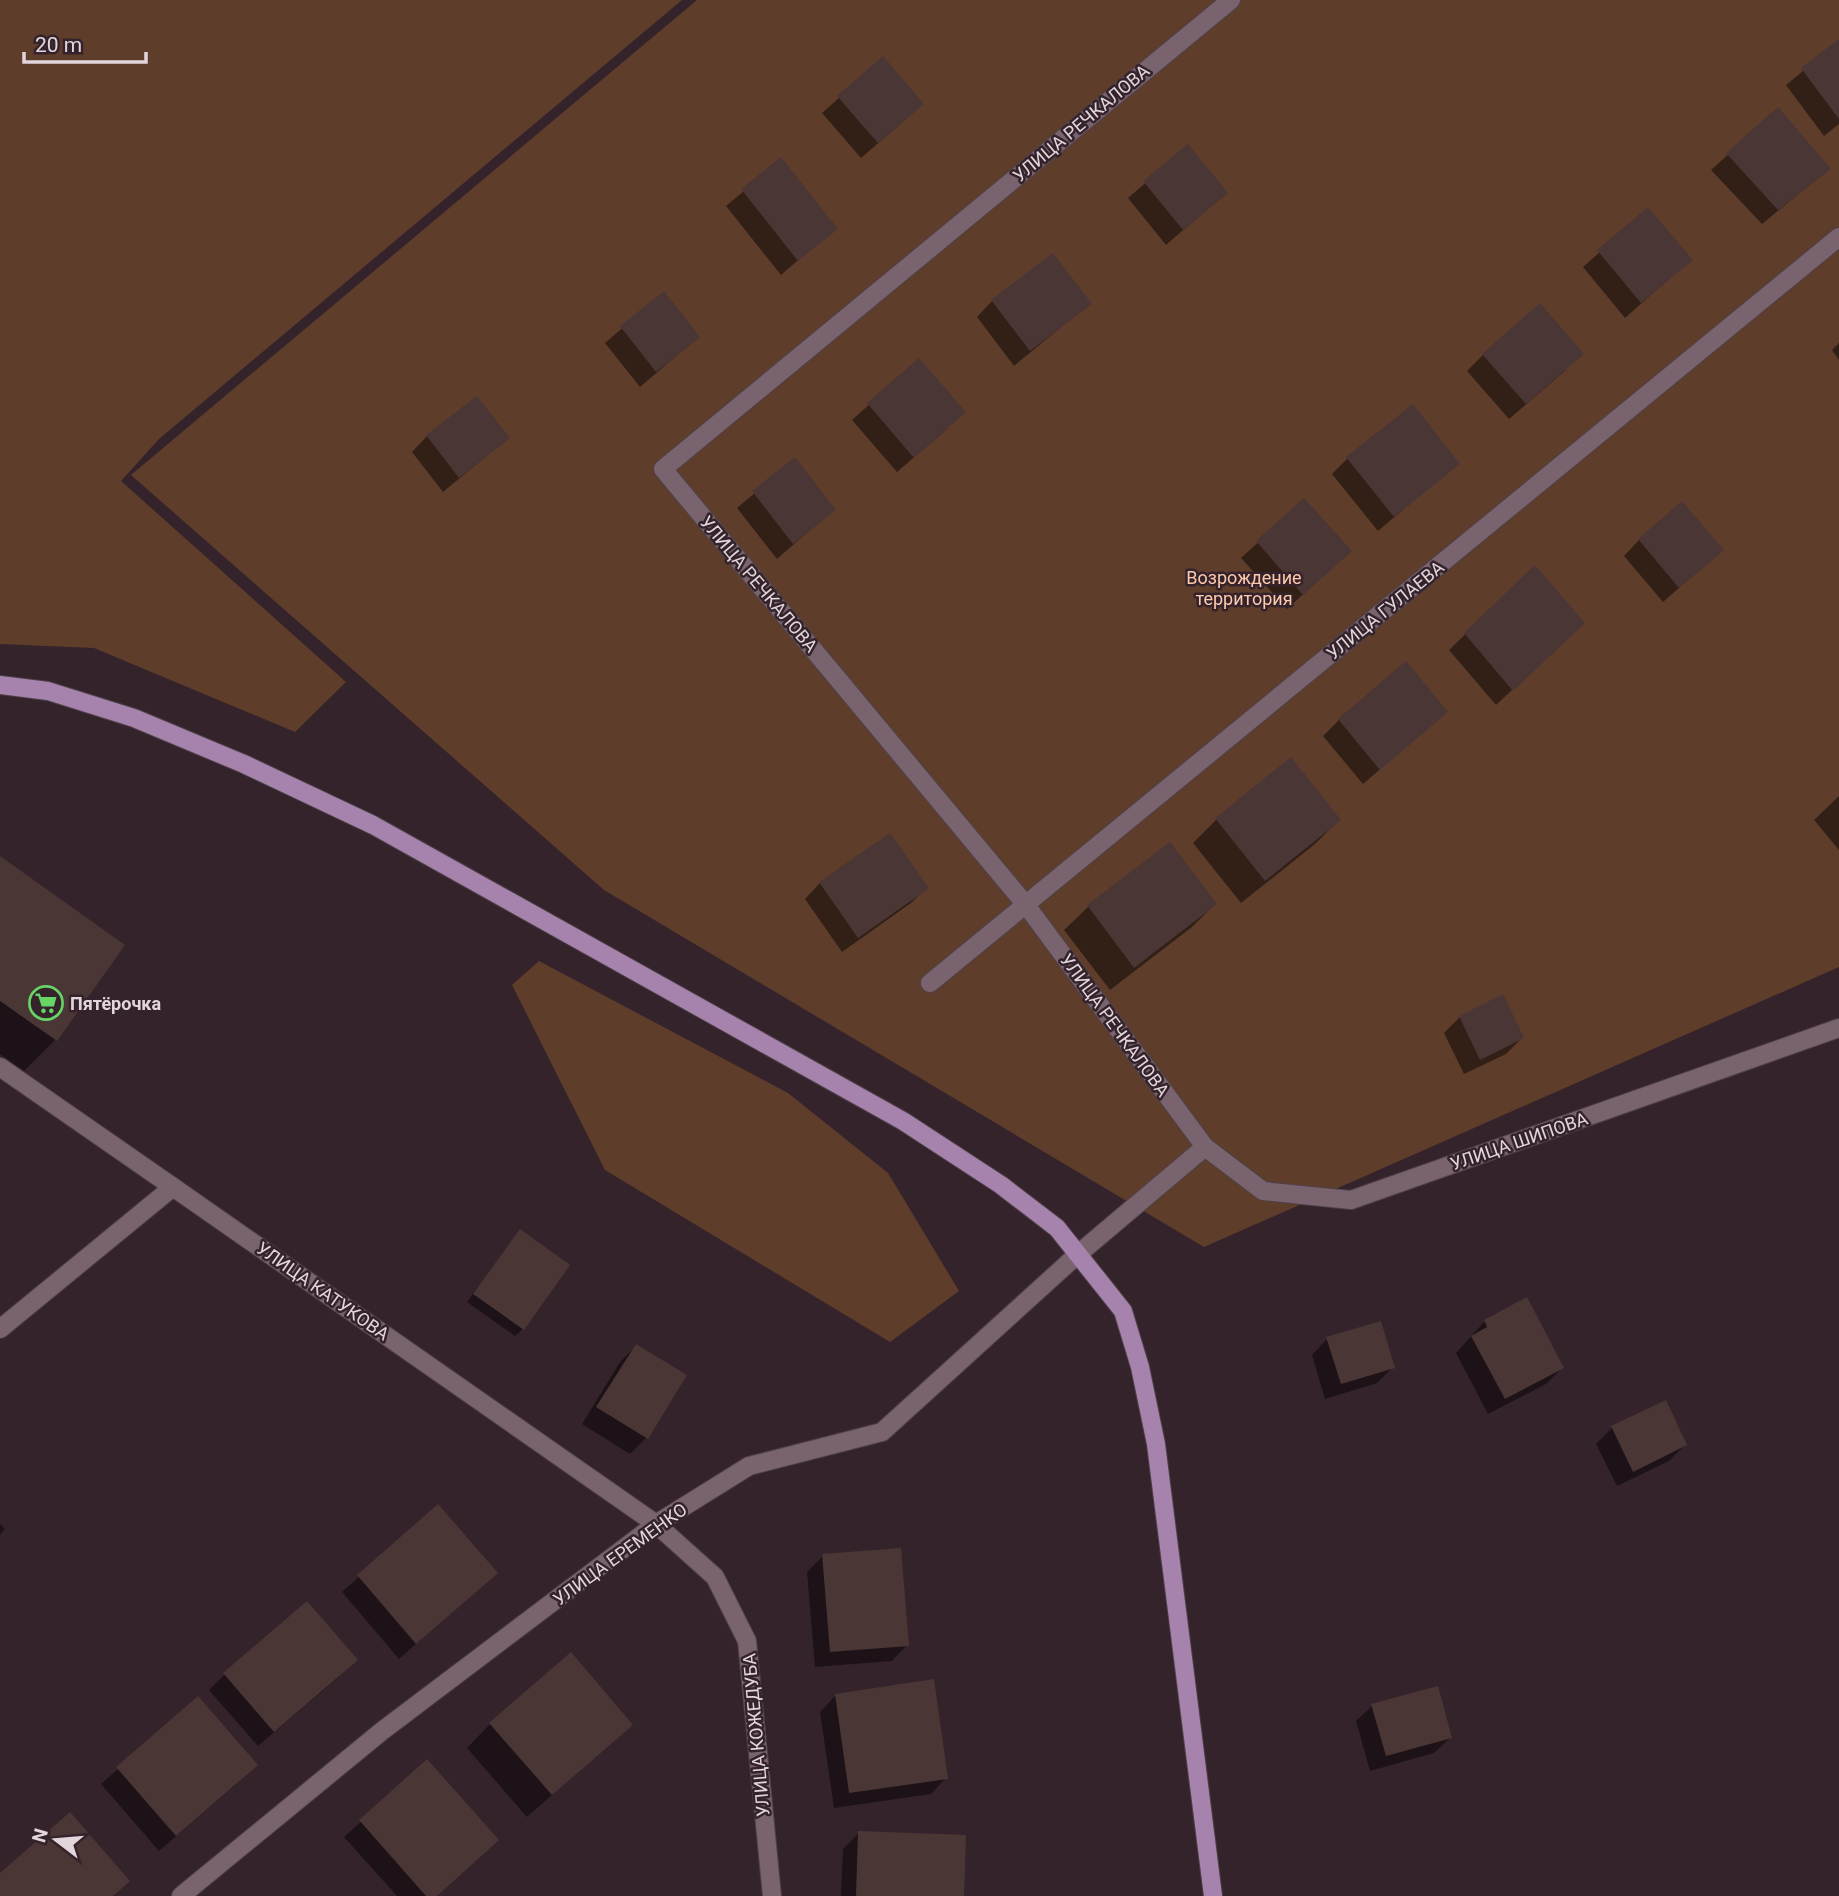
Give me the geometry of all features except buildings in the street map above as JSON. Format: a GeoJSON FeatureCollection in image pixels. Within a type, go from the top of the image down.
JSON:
{"type":"FeatureCollection","features":[{"type":"Feature","properties":{"kind":"main road"},"geometry":{"type":"LineString","coordinates":[[0,685],[48,691],[134,718],[244,764],[373,825],[903,1121],[1001,1185],[1056,1228],[1123,1311],[1140,1367],[1156,1444],[1213,1896]]}},
{"type":"Feature","properties":{"kind":"street","name":"УЛИЦА РЕЧКАЛОВА"},"geometry":{"type":"LineString","coordinates":[[1205,1147],[1026,905],[663,469],[1231,0]]}},
{"type":"Feature","properties":{"kind":"street","name":"УЛИЦА ГУЛАЕВА"},"geometry":{"type":"LineString","coordinates":[[930,983],[1839,237]]}},
{"type":"Feature","properties":{"kind":"street","name":"УЛИЦА ШИПОВА"},"geometry":{"type":"LineString","coordinates":[[1205,1147],[1263,1191],[1351,1200],[1839,1028]]}},
{"type":"Feature","properties":{"kind":"street","name":"УЛИЦА КАТУКОВА"},"geometry":{"type":"LineString","coordinates":[[0,1067],[656,1524]]}},
{"type":"Feature","properties":{"kind":"street"},"geometry":{"type":"LineString","coordinates":[[1077,1255],[1205,1147]]}},
{"type":"Feature","properties":{"kind":"street"},"geometry":{"type":"LineString","coordinates":[[0,1329],[173,1186]]}},
{"type":"Feature","properties":{"kind":"street","name":"УЛИЦА ЕРЕМЕНКО"},"geometry":{"type":"LineString","coordinates":[[181,1896],[382,1731],[656,1524],[749,1466],[882,1432],[1077,1255]]}},
{"type":"Feature","properties":{"kind":"street","name":"УЛИЦА КОЖЕДУБА"},"geometry":{"type":"LineString","coordinates":[[656,1524],[715,1577],[747,1642],[772,1896]]}},
{"type":"Feature","properties":{"kind":"green space"},"geometry":{"type":"Polygon","coordinates":[[[0,0],[682,0],[159,439],[121,481],[346,682],[295,732],[94,648],[0,644],[0,0]]]}},
{"type":"Feature","properties":{"kind":"green space","name":"Возрождение территория"},"geometry":{"type":"Polygon","coordinates":[[[697,0],[1839,0],[1839,967],[1204,1247],[604,890],[131,475],[697,0]]]}},
{"type":"Feature","properties":{"kind":"green space"},"geometry":{"type":"Polygon","coordinates":[[[539,961],[788,1093],[888,1173],[959,1291],[890,1342],[605,1170],[512,985],[539,961]]]}},
{"type":"Feature","properties":{"kind":"place","name":"Пятёрочка"},"geometry":{"type":"Point","coordinates":[46,1003]}}]}
